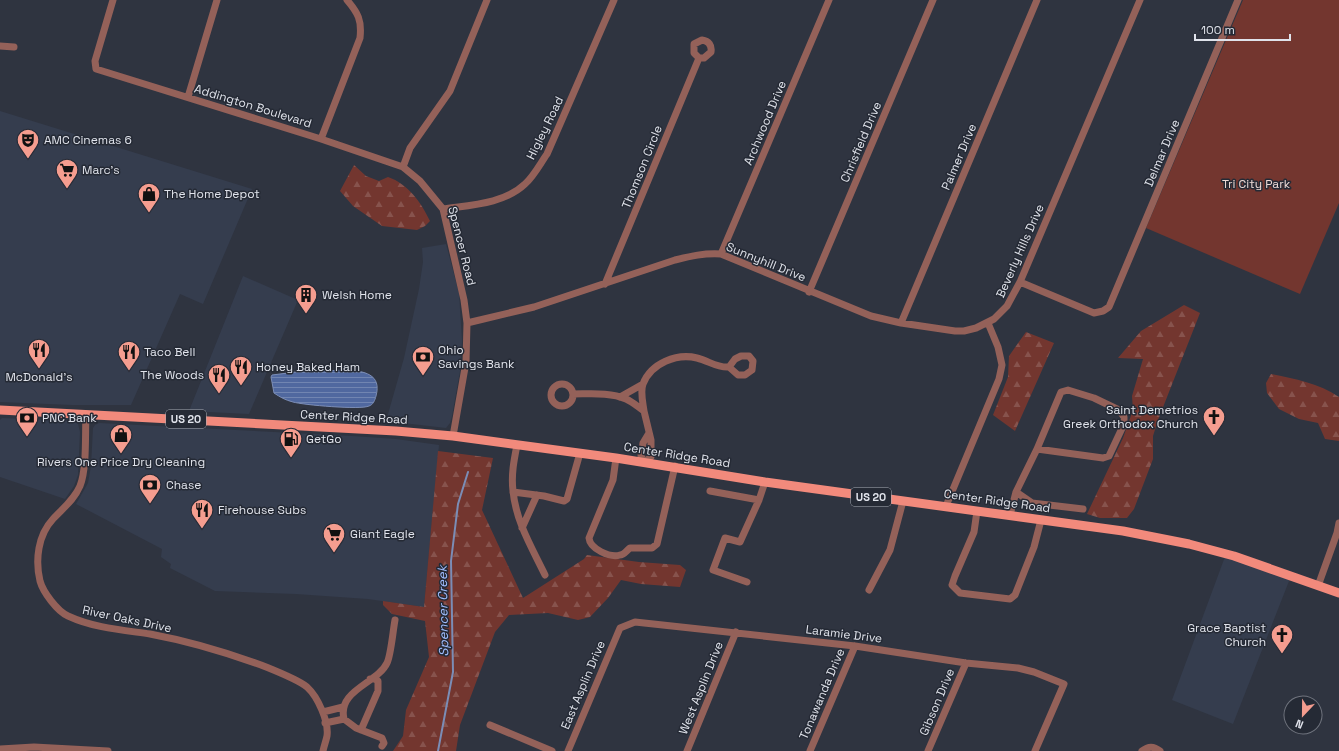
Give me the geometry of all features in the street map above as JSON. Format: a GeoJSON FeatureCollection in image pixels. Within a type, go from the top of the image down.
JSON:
{"type":"FeatureCollection","features":[{"type":"Feature","properties":{"kind":"main road","name":"Center Ridge Road"},"geometry":{"type":"LineString","coordinates":[[0,410],[380,429],[516,444],[675,466],[765,482],[1123,531],[1189,544],[1234,556],[1339,593]]}},
{"type":"Feature","properties":{"kind":"street","name":"Addington Boulevard"},"geometry":{"type":"LineString","coordinates":[[113,0],[95,61],[96,70],[321,139],[403,167]]}},
{"type":"Feature","properties":{"kind":"street"},"geometry":{"type":"LineString","coordinates":[[188,97],[217,0]]}},
{"type":"Feature","properties":{"kind":"street"},"geometry":{"type":"LineString","coordinates":[[321,139],[360,38],[361,26],[357,13],[347,0]]}},
{"type":"Feature","properties":{"kind":"street"},"geometry":{"type":"LineString","coordinates":[[403,167],[410,148],[450,92],[488,0]]}},
{"type":"Feature","properties":{"kind":"street","name":"Higley Road"},"geometry":{"type":"LineString","coordinates":[[443,209],[486,202],[515,192],[525,184],[536,171],[547,154],[614,0]]}},
{"type":"Feature","properties":{"kind":"street","name":"Archwood Drive"},"geometry":{"type":"LineString","coordinates":[[721,254],[829,0]]}},
{"type":"Feature","properties":{"kind":"street","name":"Chrisfield Drive"},"geometry":{"type":"LineString","coordinates":[[809,292],[933,0]]}},
{"type":"Feature","properties":{"kind":"street","name":"Palmer Drive"},"geometry":{"type":"LineString","coordinates":[[901,323],[1037,0]]}},
{"type":"Feature","properties":{"kind":"street","name":"Beverly Hills Drive"},"geometry":{"type":"LineString","coordinates":[[988,323],[1000,314],[1007,306],[1020,282],[1140,0]]}},
{"type":"Feature","properties":{"kind":"street","name":"Delmar Drive"},"geometry":{"type":"LineString","coordinates":[[1020,282],[1094,313],[1103,311],[1109,307],[1238,0]]}},
{"type":"Feature","properties":{"kind":"street"},"geometry":{"type":"LineString","coordinates":[[0,46],[14,47]]}},
{"type":"Feature","properties":{"kind":"street","name":"Thomson Circle"},"geometry":{"type":"LineString","coordinates":[[605,284],[699,58]]}},
{"type":"Feature","properties":{"kind":"street","name":"Spencer Road"},"geometry":{"type":"LineString","coordinates":[[403,167],[420,182],[443,209],[457,267],[467,323],[466,362],[453,436]]}},
{"type":"Feature","properties":{"kind":"street","name":"Sunnyhill Drive"},"geometry":{"type":"LineString","coordinates":[[467,323],[534,307],[694,255],[707,253],[721,254],[809,292],[871,316],[901,323],[945,330],[964,331],[988,323]]}},
{"type":"Feature","properties":{"kind":"street"},"geometry":{"type":"LineString","coordinates":[[946,506],[999,379],[1002,365],[998,347],[988,323]]}},
{"type":"Feature","properties":{"kind":"street"},"geometry":{"type":"LineString","coordinates":[[644,462],[651,457],[649,433],[642,397],[644,384],[658,365],[672,358],[683,356],[697,358],[720,367],[730,367]]}},
{"type":"Feature","properties":{"kind":"street"},"geometry":{"type":"LineString","coordinates":[[620,397],[644,384]]}},
{"type":"Feature","properties":{"kind":"street"},"geometry":{"type":"LineString","coordinates":[[1010,515],[1016,492],[1037,449],[1061,392],[1068,390],[1094,398],[1119,410],[1124,417],[1124,424],[1109,456],[1103,458],[1037,449]]}},
{"type":"Feature","properties":{"kind":"street"},"geometry":{"type":"LineString","coordinates":[[573,394],[603,394],[620,397],[628,400],[644,411]]}},
{"type":"Feature","properties":{"kind":"street","name":"River Oaks Drive"},"geometry":{"type":"LineString","coordinates":[[86,414],[84,464],[81,485],[76,495],[46,528],[40,542],[37,562],[40,582],[52,602],[66,615],[88,624],[189,643],[233,655],[276,671],[307,687],[323,712],[327,735],[322,751]]}},
{"type":"Feature","properties":{"kind":"street"},"geometry":{"type":"LineString","coordinates":[[516,444],[512,472],[513,492],[518,517],[545,575]]}},
{"type":"Feature","properties":{"kind":"street"},"geometry":{"type":"LineString","coordinates":[[513,492],[538,495],[564,501],[567,499],[580,453]]}},
{"type":"Feature","properties":{"kind":"street"},"geometry":{"type":"LineString","coordinates":[[616,458],[613,480],[589,541],[594,548],[604,553],[616,556],[622,555],[630,548],[652,548],[656,544],[675,466]]}},
{"type":"Feature","properties":{"kind":"street"},"geometry":{"type":"LineString","coordinates":[[747,582],[713,570],[725,538],[740,542],[759,500],[765,482]]}},
{"type":"Feature","properties":{"kind":"street"},"geometry":{"type":"LineString","coordinates":[[710,491],[759,500]]}},
{"type":"Feature","properties":{"kind":"street"},"geometry":{"type":"LineString","coordinates":[[1016,492],[1032,503],[1083,509]]}},
{"type":"Feature","properties":{"kind":"street"},"geometry":{"type":"LineString","coordinates":[[522,528],[538,495]]}},
{"type":"Feature","properties":{"kind":"street"},"geometry":{"type":"LineString","coordinates":[[869,590],[890,550],[903,501]]}},
{"type":"Feature","properties":{"kind":"street"},"geometry":{"type":"LineString","coordinates":[[977,511],[974,532],[952,585],[960,593],[1010,599],[1014,595],[1034,547],[1041,520]]}},
{"type":"Feature","properties":{"kind":"street"},"geometry":{"type":"LineString","coordinates":[[1318,586],[1337,533],[1339,523]]}},
{"type":"Feature","properties":{"kind":"street"},"geometry":{"type":"LineString","coordinates":[[382,746],[384,743],[382,738],[361,730],[344,719],[342,714],[344,704],[354,692],[383,669],[388,662],[395,620]]}},
{"type":"Feature","properties":{"kind":"street","name":"Laramie Drive"},"geometry":{"type":"LineString","coordinates":[[620,628],[635,622],[736,632],[855,646],[966,663],[1018,668],[1034,672],[1064,684],[1035,751]]}},
{"type":"Feature","properties":{"kind":"street","name":"East Asplin Drive"},"geometry":{"type":"LineString","coordinates":[[568,751],[620,628]]}},
{"type":"Feature","properties":{"kind":"street","name":"West Asplin Drive"},"geometry":{"type":"LineString","coordinates":[[688,751],[736,632]]}},
{"type":"Feature","properties":{"kind":"street","name":"Tonawanda Drive"},"geometry":{"type":"LineString","coordinates":[[810,751],[855,646]]}},
{"type":"Feature","properties":{"kind":"street","name":"Gibson Drive"},"geometry":{"type":"LineString","coordinates":[[928,751],[966,663]]}},
{"type":"Feature","properties":{"kind":"street"},"geometry":{"type":"LineString","coordinates":[[361,730],[378,691],[378,682],[375,679],[370,679]]}},
{"type":"Feature","properties":{"kind":"street"},"geometry":{"type":"LineString","coordinates":[[323,712],[343,707]]}},
{"type":"Feature","properties":{"kind":"street"},"geometry":{"type":"LineString","coordinates":[[325,723],[344,719]]}},
{"type":"Feature","properties":{"kind":"street"},"geometry":{"type":"LineString","coordinates":[[490,725],[552,751]]}},
{"type":"Feature","properties":{"kind":"street"},"geometry":{"type":"LineString","coordinates":[[0,749],[34,747],[108,751]]}},
{"type":"Feature","properties":{"kind":"street"},"geometry":{"type":"LineString","coordinates":[[1142,751],[1149,747],[1153,747],[1160,751]]}},
{"type":"Feature","properties":{"kind":"shaded area"},"geometry":{"type":"Polygon","coordinates":[[[0,111],[252,189],[203,304],[180,294],[131,405],[72,405],[0,402],[0,111]]]}},
{"type":"Feature","properties":{"kind":"shaded area"},"geometry":{"type":"Polygon","coordinates":[[[446,244],[459,293],[462,341],[460,371],[450,423],[446,428],[386,421],[404,358],[419,289],[423,262],[422,248],[446,244]]]}},
{"type":"Feature","properties":{"kind":"shaded area"},"geometry":{"type":"Polygon","coordinates":[[[243,276],[298,300],[249,414],[189,411],[243,276]]]}},
{"type":"Feature","properties":{"kind":"shaded area"},"geometry":{"type":"Polygon","coordinates":[[[2,418],[74,421],[78,424],[80,432],[78,475],[74,486],[65,499],[0,477],[0,420],[2,418]]]}},
{"type":"Feature","properties":{"kind":"shaded area"},"geometry":{"type":"Polygon","coordinates":[[[99,423],[352,436],[396,439],[439,445],[424,607],[368,599],[296,594],[215,591],[170,568],[171,564],[161,557],[162,549],[76,504],[88,483],[91,466],[93,428],[99,423]]]}},
{"type":"Feature","properties":{"kind":"shaded area"},"geometry":{"type":"Polygon","coordinates":[[[1226,554],[1291,576],[1233,724],[1172,700],[1226,554]]]}},
{"type":"Feature","properties":{"kind":"green space","name":"Tri City Park"},"geometry":{"type":"Polygon","coordinates":[[[1243,0],[1339,0],[1339,203],[1300,294],[1146,228],[1243,0]]]}},
{"type":"Feature","properties":{"kind":"green space"},"geometry":{"type":"Polygon","coordinates":[[[354,165],[366,176],[379,181],[388,177],[402,184],[413,194],[430,221],[425,226],[417,230],[382,226],[353,206],[340,191],[354,165]]]}},
{"type":"Feature","properties":{"kind":"green space"},"geometry":{"type":"Polygon","coordinates":[[[1184,305],[1200,313],[1158,420],[1153,436],[1153,459],[1134,509],[1127,518],[1100,518],[1087,514],[1123,438],[1133,410],[1132,396],[1143,359],[1118,358],[1141,331],[1184,305]]]}},
{"type":"Feature","properties":{"kind":"green space"},"geometry":{"type":"Polygon","coordinates":[[[1026,332],[1054,343],[1015,431],[993,415],[1008,377],[1009,356],[1026,332]]]}},
{"type":"Feature","properties":{"kind":"green space"},"geometry":{"type":"Polygon","coordinates":[[[1271,374],[1315,385],[1339,397],[1339,441],[1325,439],[1318,423],[1299,419],[1279,409],[1267,393],[1266,383],[1271,374]]]}},
{"type":"Feature","properties":{"kind":"green space"},"geometry":{"type":"Polygon","coordinates":[[[438,451],[493,458],[482,510],[523,598],[584,559],[587,555],[639,562],[680,565],[686,570],[680,587],[641,584],[621,580],[608,598],[590,617],[578,620],[548,613],[509,615],[495,632],[460,725],[456,751],[393,751],[403,736],[406,710],[429,657],[425,621],[392,614],[383,605],[383,601],[424,607],[438,451]]]}},
{"type":"Feature","properties":{"kind":"water"},"geometry":{"type":"Polygon","coordinates":[[[346,370],[359,371],[374,378],[377,389],[372,405],[364,407],[332,407],[299,403],[290,401],[274,393],[271,377],[272,375],[296,372],[346,370]]]}},
{"type":"Feature","properties":{"kind":"waterway","name":"Spencer Creek"},"geometry":{"type":"LineString","coordinates":[[438,751],[453,672],[451,561],[458,504],[468,472]]}},
{"type":"Feature","properties":{"kind":"place","name":"AMC Cinemas 6"},"geometry":{"type":"Point","coordinates":[28,160]}},
{"type":"Feature","properties":{"kind":"place","name":"Marc's"},"geometry":{"type":"Point","coordinates":[67,190]}},
{"type":"Feature","properties":{"kind":"place","name":"The Home Depot"},"geometry":{"type":"Point","coordinates":[149,214]}},
{"type":"Feature","properties":{"kind":"place","name":"Welsh Home"},"geometry":{"type":"Point","coordinates":[306,314]}},
{"type":"Feature","properties":{"kind":"place","name":"McDonald's"},"geometry":{"type":"Point","coordinates":[39,370]}},
{"type":"Feature","properties":{"kind":"place","name":"Taco Bell"},"geometry":{"type":"Point","coordinates":[129,372]}},
{"type":"Feature","properties":{"kind":"place","name":"Ohio Savings Bank"},"geometry":{"type":"Point","coordinates":[423,376]}},
{"type":"Feature","properties":{"kind":"place","name":"Honey Baked Ham"},"geometry":{"type":"Point","coordinates":[241,386]}},
{"type":"Feature","properties":{"kind":"place","name":"The Woods"},"geometry":{"type":"Point","coordinates":[219,394]}},
{"type":"Feature","properties":{"kind":"place","name":"Saint Demetrios Greek Orthodox Church"},"geometry":{"type":"Point","coordinates":[1214,436]}},
{"type":"Feature","properties":{"kind":"place","name":"PNC Bank"},"geometry":{"type":"Point","coordinates":[27,438]}},
{"type":"Feature","properties":{"kind":"place","name":"Rivers One Price Dry Cleaning"},"geometry":{"type":"Point","coordinates":[121,454]}},
{"type":"Feature","properties":{"kind":"place","name":"GetGo"},"geometry":{"type":"Point","coordinates":[291,458]}},
{"type":"Feature","properties":{"kind":"place","name":"Chase"},"geometry":{"type":"Point","coordinates":[150,504]}},
{"type":"Feature","properties":{"kind":"place","name":"Firehouse Subs"},"geometry":{"type":"Point","coordinates":[202,530]}},
{"type":"Feature","properties":{"kind":"place","name":"Giant Eagle"},"geometry":{"type":"Point","coordinates":[334,554]}},
{"type":"Feature","properties":{"kind":"place","name":"Grace Baptist Church"},"geometry":{"type":"Point","coordinates":[1282,654]}}]}
